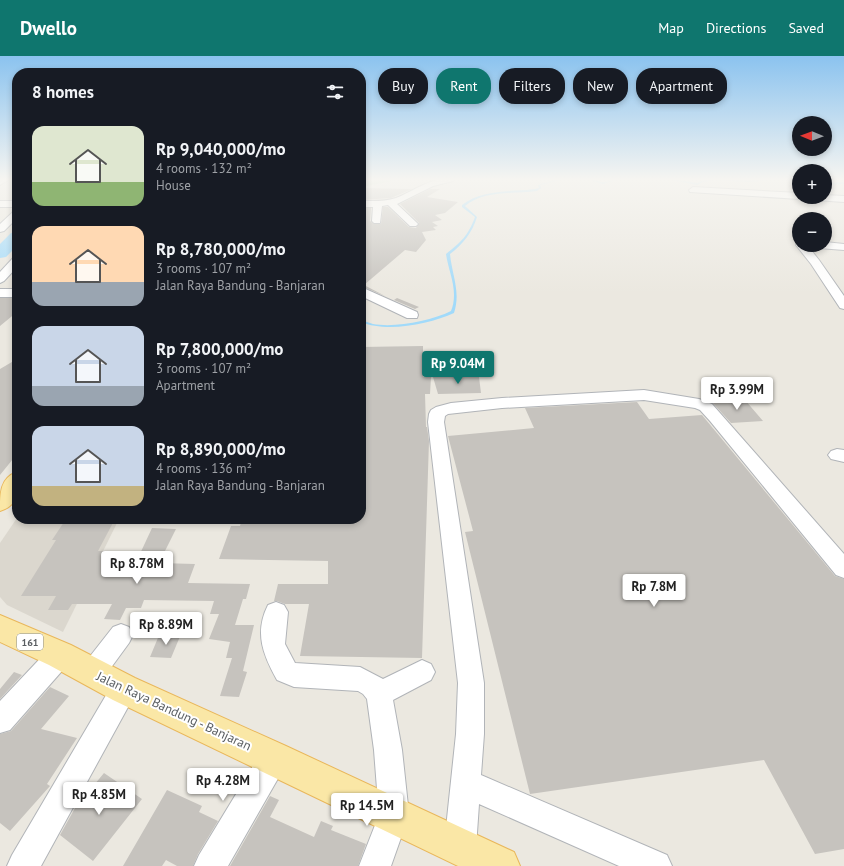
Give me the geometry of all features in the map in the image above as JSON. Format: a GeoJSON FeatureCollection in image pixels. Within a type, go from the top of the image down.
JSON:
{"type":"FeatureCollection","features":[{"type":"Feature","properties":{"kind":"main road"},"geometry":{"type":"LineString","coordinates":[[0,502],[12,486]]}},
{"type":"Feature","properties":{"kind":"main road","name":"Jalan Raya Bandung - Banjaran"},"geometry":{"type":"LineString","coordinates":[[0,628],[60,655],[124,690],[274,758],[500,866]]}},
{"type":"Feature","properties":{"kind":"street"},"geometry":{"type":"LineString","coordinates":[[377,217],[377,221]]}},
{"type":"Feature","properties":{"kind":"street"},"geometry":{"type":"LineString","coordinates":[[405,217],[413,224]]}},
{"type":"Feature","properties":{"kind":"street"},"geometry":{"type":"LineString","coordinates":[[0,229],[12,218]]}},
{"type":"Feature","properties":{"kind":"street"},"geometry":{"type":"LineString","coordinates":[[832,246],[844,247]]}},
{"type":"Feature","properties":{"kind":"street"},"geometry":{"type":"LineString","coordinates":[[807,252],[844,305]]}},
{"type":"Feature","properties":{"kind":"street"},"geometry":{"type":"LineString","coordinates":[[0,293],[12,293]]}},
{"type":"Feature","properties":{"kind":"street"},"geometry":{"type":"LineString","coordinates":[[366,293],[412,315]]}},
{"type":"Feature","properties":{"kind":"street"},"geometry":{"type":"LineString","coordinates":[[460,847],[472,707],[471,683],[436,422],[437,414],[442,410],[482,404],[644,395],[698,404],[706,407],[844,569]]}},
{"type":"Feature","properties":{"kind":"street"},"geometry":{"type":"LineString","coordinates":[[276,612],[273,644],[278,658],[286,672],[294,675],[310,677],[360,678],[372,685],[379,694],[388,750],[394,815],[376,866]]}},
{"type":"Feature","properties":{"kind":"street"},"geometry":{"type":"LineString","coordinates":[[93,672],[121,635]]}},
{"type":"Feature","properties":{"kind":"street"},"geometry":{"type":"LineString","coordinates":[[0,720],[60,655]]}},
{"type":"Feature","properties":{"kind":"street"},"geometry":{"type":"LineString","coordinates":[[379,694],[422,672]]}},
{"type":"Feature","properties":{"kind":"street"},"geometry":{"type":"LineString","coordinates":[[23,866],[124,690]]}},
{"type":"Feature","properties":{"kind":"street"},"geometry":{"type":"LineString","coordinates":[[210,866],[274,758]]}},
{"type":"Feature","properties":{"kind":"street"},"geometry":{"type":"LineString","coordinates":[[466,783],[656,866]]}},
{"type":"Feature","properties":{"kind":"shaded area"},"geometry":{"type":"Polygon","coordinates":[[[13,524],[117,524],[63,632],[7,605],[0,597],[0,543],[13,524]]]}},
{"type":"Feature","properties":{"kind":"building"},"geometry":{"type":"Polygon","coordinates":[[[366,217],[370,217],[370,221],[374,224],[381,224],[382,217],[398,217],[409,227],[416,228],[419,223],[413,217],[438,217],[442,220],[432,222],[438,226],[433,227],[436,230],[422,232],[426,240],[416,252],[405,250],[366,283],[366,217]]]}},
{"type":"Feature","properties":{"kind":"building"},"geometry":{"type":"Polygon","coordinates":[[[366,286],[385,296],[366,288],[366,286]]]}},
{"type":"Feature","properties":{"kind":"building"},"geometry":{"type":"Polygon","coordinates":[[[0,298],[12,298],[12,316],[0,326],[0,298]]]}},
{"type":"Feature","properties":{"kind":"building"},"geometry":{"type":"Polygon","coordinates":[[[397,298],[419,307],[415,309],[394,300],[397,298]]]}},
{"type":"Feature","properties":{"kind":"building"},"geometry":{"type":"Polygon","coordinates":[[[423,346],[423,377],[431,377],[430,394],[425,394],[426,427],[429,441],[422,658],[300,656],[309,604],[285,604],[274,601],[278,584],[328,584],[328,561],[219,559],[231,526],[240,526],[241,524],[366,524],[366,347],[423,346]]]}},
{"type":"Feature","properties":{"kind":"building"},"geometry":{"type":"Polygon","coordinates":[[[12,362],[12,460],[0,475],[0,369],[12,362]]]}},
{"type":"Feature","properties":{"kind":"building"},"geometry":{"type":"Polygon","coordinates":[[[433,377],[479,377],[481,393],[438,394],[433,377]]]}},
{"type":"Feature","properties":{"kind":"building"},"geometry":{"type":"Polygon","coordinates":[[[745,400],[763,421],[731,423],[711,401],[745,400]]]}},
{"type":"Feature","properties":{"kind":"building"},"geometry":{"type":"Polygon","coordinates":[[[637,402],[649,419],[702,415],[835,576],[844,579],[844,849],[815,854],[764,760],[530,794],[465,532],[473,531],[448,436],[534,428],[525,408],[637,402]]]}},
{"type":"Feature","properties":{"kind":"building"},"geometry":{"type":"Polygon","coordinates":[[[63,524],[112,524],[98,551],[111,551],[107,558],[138,558],[152,528],[176,529],[159,563],[195,564],[188,583],[250,584],[246,599],[243,599],[235,625],[254,625],[243,671],[247,672],[239,697],[220,696],[232,658],[226,658],[230,642],[209,639],[219,614],[210,614],[214,601],[144,600],[141,608],[126,608],[120,620],[104,619],[112,604],[72,604],[68,610],[48,610],[56,596],[21,596],[56,540],[52,540],[63,524]]]}},
{"type":"Feature","properties":{"kind":"building"},"geometry":{"type":"Polygon","coordinates":[[[160,633],[181,634],[171,658],[150,657],[160,633]]]}},
{"type":"Feature","properties":{"kind":"building"},"geometry":{"type":"Polygon","coordinates":[[[14,672],[22,675],[0,699],[0,689],[14,672]]]}},
{"type":"Feature","properties":{"kind":"building"},"geometry":{"type":"Polygon","coordinates":[[[50,687],[69,696],[41,729],[77,738],[47,784],[50,786],[10,831],[0,823],[0,734],[11,731],[50,687]]]}},
{"type":"Feature","properties":{"kind":"building"},"geometry":{"type":"Polygon","coordinates":[[[104,773],[142,799],[93,861],[60,835],[75,808],[104,773]]]}},
{"type":"Feature","properties":{"kind":"building"},"geometry":{"type":"Polygon","coordinates":[[[167,790],[202,806],[199,812],[218,821],[198,854],[193,866],[177,866],[166,860],[162,866],[123,866],[167,790]]]}},
{"type":"Feature","properties":{"kind":"building"},"geometry":{"type":"Polygon","coordinates":[[[270,796],[279,800],[270,817],[314,837],[321,821],[333,826],[331,830],[366,844],[358,866],[230,866],[270,796]]]}},
{"type":"Feature","properties":{"kind":"waterway"},"geometry":{"type":"LineString","coordinates":[[366,323],[381,326],[402,325],[426,321],[453,312],[456,295],[448,254],[466,238],[472,229],[476,217]]}},
{"type":"Feature","properties":{"kind":"waterway"},"geometry":{"type":"LineString","coordinates":[[0,253],[12,242]]}}]}
